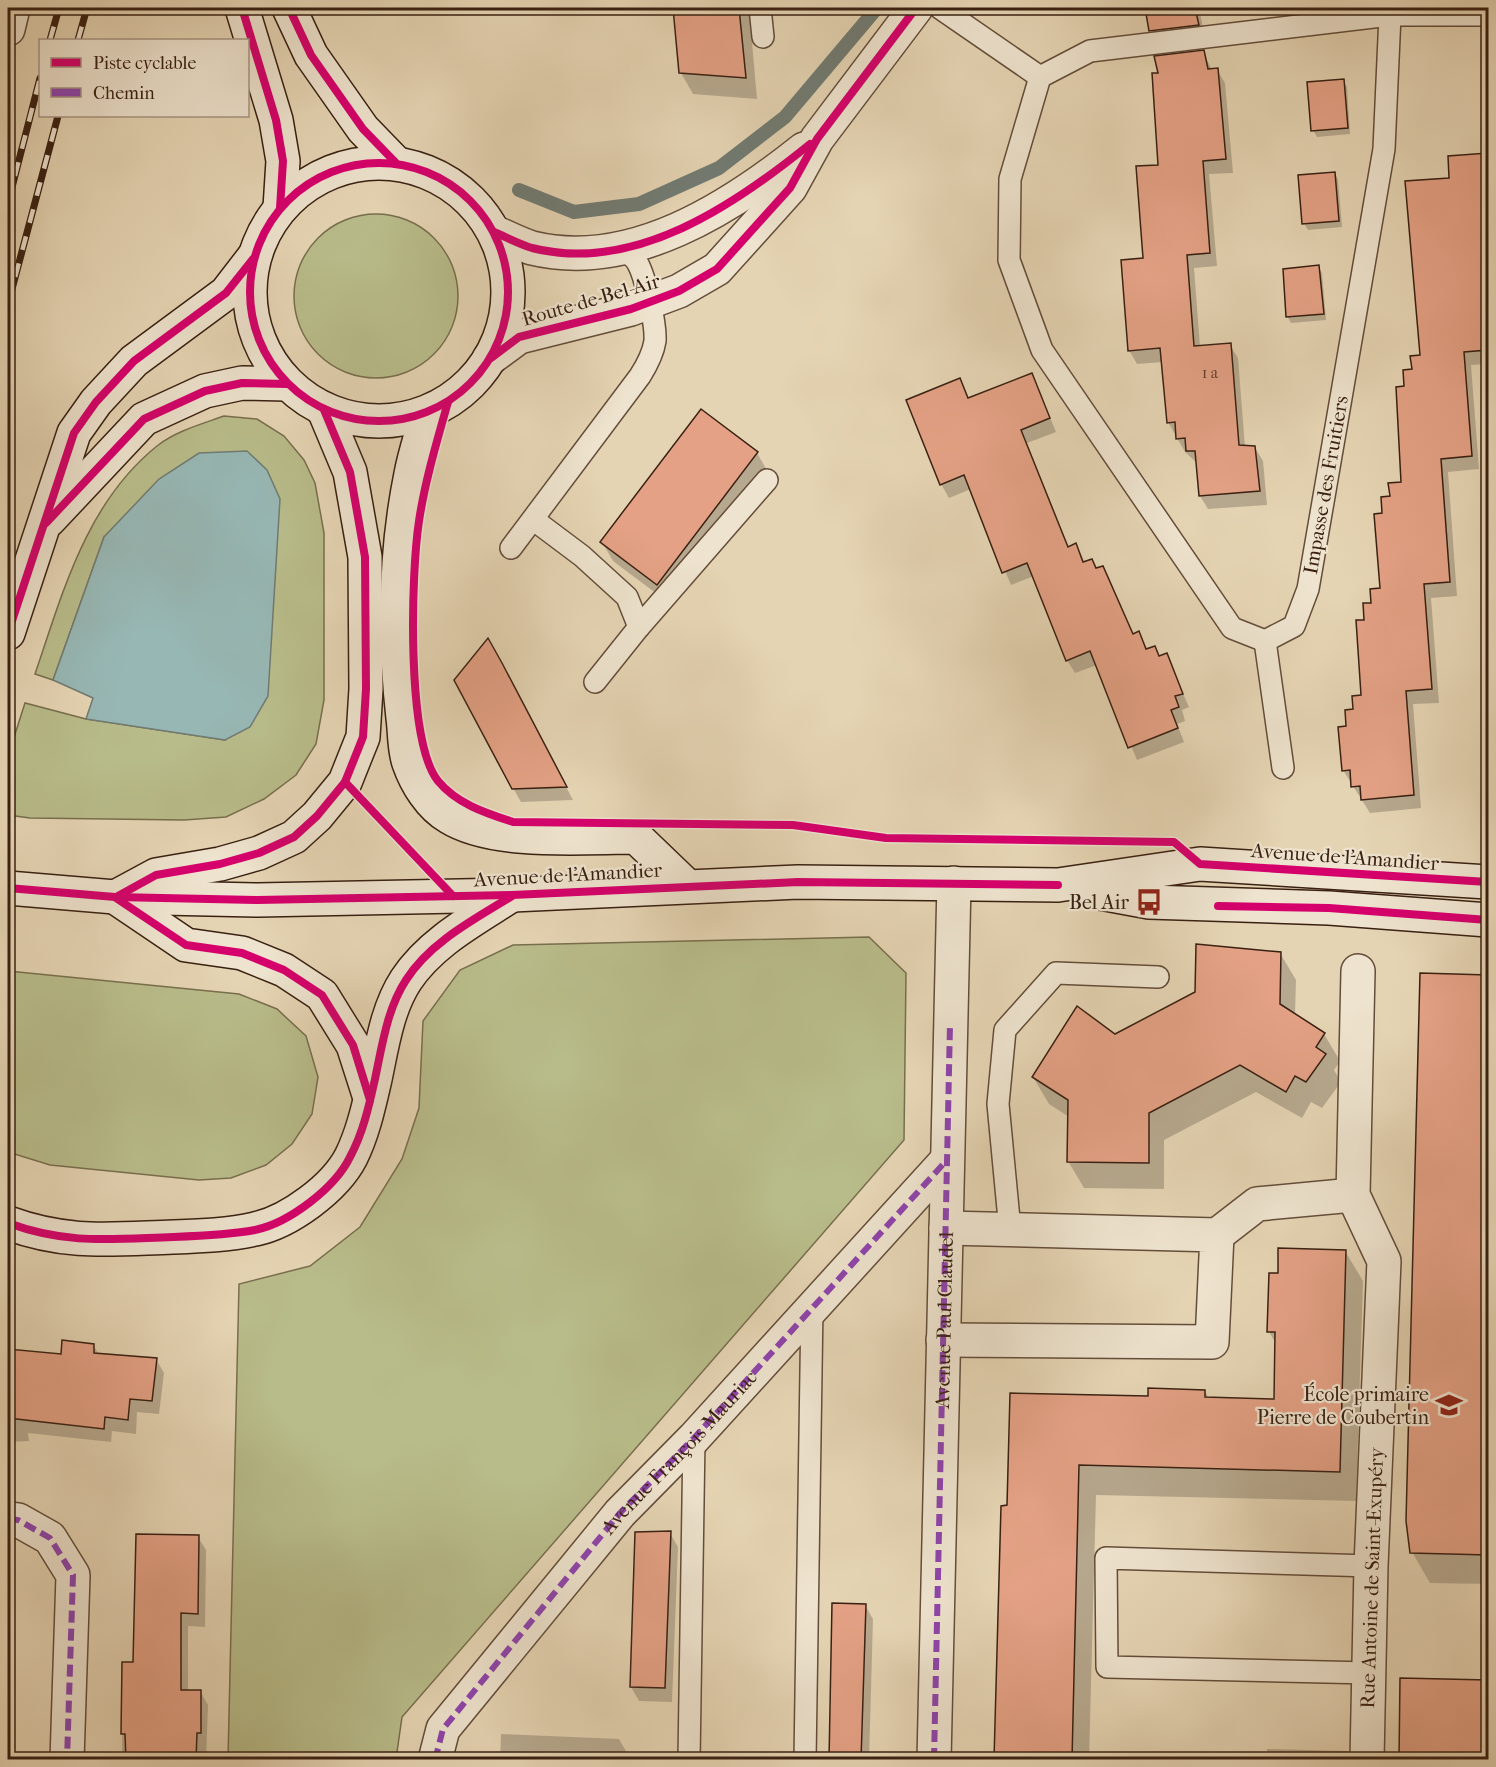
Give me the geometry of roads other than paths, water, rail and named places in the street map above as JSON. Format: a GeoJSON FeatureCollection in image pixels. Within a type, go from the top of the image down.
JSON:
{"type":"FeatureCollection","features":[{"type":"Feature","properties":{"kind":"main road"},"geometry":{"type":"LineString","coordinates":[[8,29],[13,8]]}},
{"type":"Feature","properties":{"kind":"main road"},"geometry":{"type":"LineString","coordinates":[[242,8],[276,120],[283,160],[280,208]]}},
{"type":"Feature","properties":{"kind":"main road"},"geometry":{"type":"LineString","coordinates":[[290,8],[311,55],[363,129],[396,163]]}},
{"type":"Feature","properties":{"kind":"main road","name":"Route de Bel-Air"},"geometry":{"type":"LineString","coordinates":[[489,359],[519,337],[650,302],[679,291],[717,269],[790,188],[817,139],[916,8]]}},
{"type":"Feature","properties":{"kind":"main road","name":"Route de Bel-Air"},"geometry":{"type":"LineString","coordinates":[[494,232],[531,248],[570,253],[643,243],[685,226],[730,203],[773,174],[817,139]]}},
{"type":"Feature","properties":{"kind":"main road"},"geometry":{"type":"LineString","coordinates":[[363,163],[396,163],[436,175],[469,199],[494,232],[505,263],[508,296],[503,329],[489,359],[471,383],[448,402],[427,413],[393,421],[358,420],[324,410],[287,384],[267,357],[253,325],[249,291],[254,257],[264,232],[280,208],[304,187],[332,171],[363,163]]}},
{"type":"Feature","properties":{"kind":"main road"},"geometry":{"type":"LineString","coordinates":[[8,633],[74,433],[96,402],[134,361],[226,293],[254,257]]}},
{"type":"Feature","properties":{"kind":"main road"},"geometry":{"type":"LineString","coordinates":[[42,528],[144,419],[205,391],[242,383],[287,384]]}},
{"type":"Feature","properties":{"kind":"main road"},"geometry":{"type":"LineString","coordinates":[[324,410],[350,472],[364,557],[366,689],[363,737],[345,782],[317,816],[294,837],[259,853],[220,864],[156,875],[115,897],[186,945],[242,953],[284,970],[322,994],[353,1045],[370,1100]]}},
{"type":"Feature","properties":{"kind":"main road"},"geometry":{"type":"LineString","coordinates":[[427,413],[411,474],[402,533],[398,591],[400,687],[408,761],[423,792],[448,817],[480,830],[512,836],[636,837],[687,886]]}},
{"type":"Feature","properties":{"kind":"main road","name":"Avenue de l'Amandier"},"geometry":{"type":"LineString","coordinates":[[1058,885],[1200,864],[1488,882]]}},
{"type":"Feature","properties":{"kind":"main road","name":"Avenue de l'Amandier"},"geometry":{"type":"LineString","coordinates":[[8,888],[115,897],[258,900],[512,895],[798,882],[1058,885],[1149,902],[1329,908],[1488,920]]}},
{"type":"Feature","properties":{"kind":"main road","name":"Avenue Paul Claudel"},"geometry":{"type":"LineString","coordinates":[[934,1760],[954,883]]}},
{"type":"Feature","properties":{"kind":"main road"},"geometry":{"type":"LineString","coordinates":[[8,1223],[34,1232],[76,1240],[198,1237],[257,1229],[296,1212],[331,1185],[350,1159],[370,1100],[389,1018],[405,981],[422,961],[453,933],[512,895]]}},
{"type":"Feature","properties":{"kind":"main road","name":"Rue Antoine de Saint-Exupéry"},"geometry":{"type":"LineString","coordinates":[[1358,971],[1353,1195],[1384,1261],[1371,1566],[1367,1760]]}},
{"type":"Feature","properties":{"kind":"main road","name":"Avenue François Mauriac"},"geometry":{"type":"LineString","coordinates":[[435,1760],[442,1728],[620,1513],[694,1438],[947,1160]]}},
{"type":"Feature","properties":{"kind":"main road"},"geometry":{"type":"LineString","coordinates":[[946,1228],[1217,1235],[1257,1204],[1353,1195]]}},
{"type":"Feature","properties":{"kind":"main road"},"geometry":{"type":"LineString","coordinates":[[943,1340],[1212,1342],[1217,1235]]}},
{"type":"Feature","properties":{"kind":"main road"},"geometry":{"type":"LineString","coordinates":[[8,1519],[18,1520],[50,1538],[73,1575],[67,1760]]}},
{"type":"Feature","properties":{"kind":"lane"},"geometry":{"type":"LineString","coordinates":[[760,8],[763,37]]}},
{"type":"Feature","properties":{"kind":"lane"},"geometry":{"type":"LineString","coordinates":[[940,8],[1040,77]]}},
{"type":"Feature","properties":{"kind":"lane"},"geometry":{"type":"LineString","coordinates":[[1283,768],[1265,641],[1232,628],[1042,350],[1009,260],[1010,179],[1040,77],[1090,51],[1390,15],[1488,15]]}},
{"type":"Feature","properties":{"kind":"lane","name":"Impasse des Fruitiers"},"geometry":{"type":"LineString","coordinates":[[1265,641],[1294,626],[1308,589],[1384,149],[1390,15]]}},
{"type":"Feature","properties":{"kind":"lane"},"geometry":{"type":"LineString","coordinates":[[511,548],[640,376],[651,357],[655,339],[650,302],[634,258],[618,248]]}},
{"type":"Feature","properties":{"kind":"lane"},"geometry":{"type":"LineString","coordinates":[[595,682],[639,627],[767,480]]}},
{"type":"Feature","properties":{"kind":"lane"},"geometry":{"type":"LineString","coordinates":[[534,520],[582,556],[627,597],[639,627]]}},
{"type":"Feature","properties":{"kind":"lane"},"geometry":{"type":"LineString","coordinates":[[1010,1230],[998,1104],[1005,1030],[1056,973],[1158,977]]}},
{"type":"Feature","properties":{"kind":"lane"},"geometry":{"type":"LineString","coordinates":[[805,1760],[812,1306]]}},
{"type":"Feature","properties":{"kind":"lane"},"geometry":{"type":"LineString","coordinates":[[690,1760],[694,1438]]}},
{"type":"Feature","properties":{"kind":"lane"},"geometry":{"type":"LineString","coordinates":[[1370,1673],[1107,1667],[1106,1558],[1371,1566]]}},
{"type":"Feature","properties":{"kind":"water"},"geometry":{"type":"Polygon","coordinates":[[[247,451],[267,470],[280,499],[268,696],[250,727],[225,740],[86,719],[93,698],[53,680],[104,537],[159,479],[199,453],[247,451]]]}},
{"type":"Feature","properties":{"kind":"waterway"},"geometry":{"type":"LineString","coordinates":[[519,190],[574,212],[639,204],[719,168],[785,117],[877,8]]}},
{"type":"Feature","properties":{"kind":"railway"},"geometry":{"type":"LineString","coordinates":[[50,39],[59,8]]}},
{"type":"Feature","properties":{"kind":"railway"},"geometry":{"type":"LineString","coordinates":[[78,39],[87,8]]}},
{"type":"Feature","properties":{"kind":"railway"},"geometry":{"type":"LineString","coordinates":[[8,203],[39,82]]}},
{"type":"Feature","properties":{"kind":"railway"},"geometry":{"type":"LineString","coordinates":[[8,304],[58,117]]}},
{"type":"Feature","properties":{"kind":"place","name":"Bel Air"},"geometry":{"type":"Point","coordinates":[1149,902]}},
{"type":"Feature","properties":{"kind":"place","name":"École primaire Pierre de Coubertin"},"geometry":{"type":"Point","coordinates":[1449,1405]}}]}
